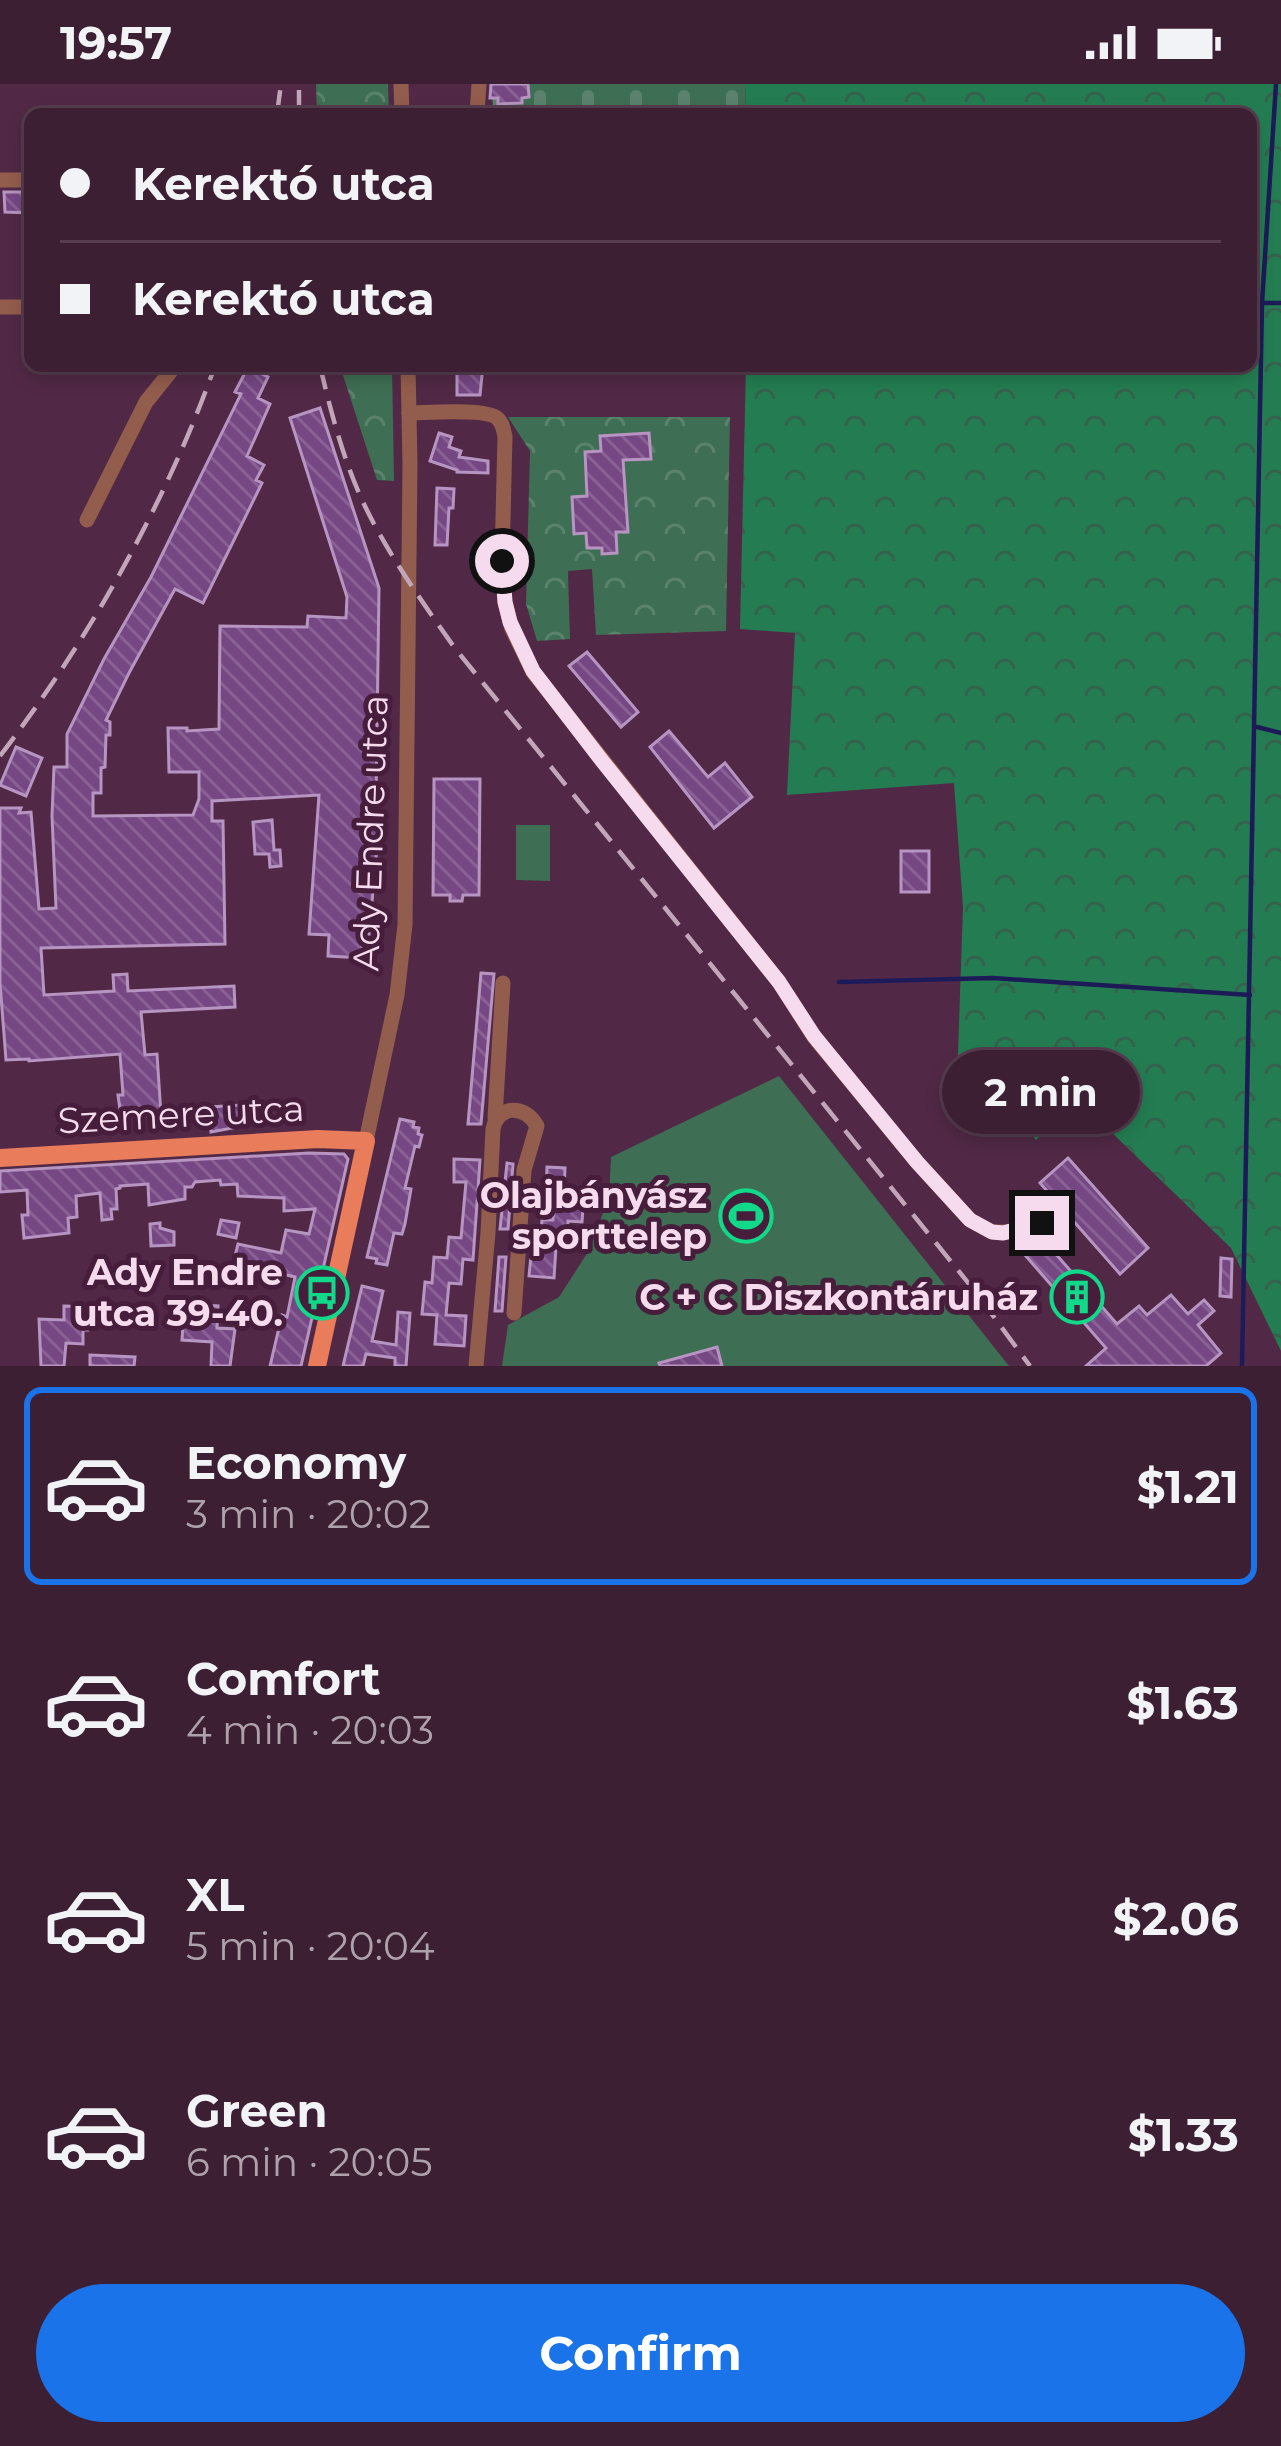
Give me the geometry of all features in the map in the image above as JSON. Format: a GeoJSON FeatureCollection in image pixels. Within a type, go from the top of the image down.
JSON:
{"type":"FeatureCollection","features":[{"type":"Feature","properties":{"kind":"main road","name":"Szemere utca"},"geometry":{"type":"LineString","coordinates":[[0,1158],[318,1138],[366,1141]]}},
{"type":"Feature","properties":{"kind":"main road","name":"Ady Endre utca"},"geometry":{"type":"LineString","coordinates":[[317,1366],[366,1141]]}},
{"type":"Feature","properties":{"kind":"street"},"geometry":{"type":"LineString","coordinates":[[87,520],[146,402],[171,372]]}},
{"type":"Feature","properties":{"kind":"street","name":"Ady Endre utca"},"geometry":{"type":"LineString","coordinates":[[366,1141],[397,995],[405,925],[407,372]]}},
{"type":"Feature","properties":{"kind":"street"},"geometry":{"type":"LineString","coordinates":[[409,413],[485,413],[501,423],[505,436],[502,577],[510,622],[525,658],[779,982],[829,1054],[970,1220],[992,1232],[1016,1232],[1042,1223],[1060,1209]]}},
{"type":"Feature","properties":{"kind":"street"},"geometry":{"type":"LineString","coordinates":[[476,1366],[502,983]]}},
{"type":"Feature","properties":{"kind":"street"},"geometry":{"type":"LineString","coordinates":[[495,1118],[508,1111],[523,1111],[537,1126],[524,1170],[514,1313]]}},
{"type":"Feature","properties":{"kind":"green space"},"geometry":{"type":"Polygon","coordinates":[[[316,84],[388,84],[389,108],[317,108],[316,84]]]}},
{"type":"Feature","properties":{"kind":"green space"},"geometry":{"type":"Polygon","coordinates":[[[492,84],[745,84],[746,108],[493,108],[492,84]]]}},
{"type":"Feature","properties":{"kind":"green space"},"geometry":{"type":"Polygon","coordinates":[[[745,84],[1281,84],[1281,1351],[1231,1248],[1078,1100],[1036,1140],[958,1055],[963,907],[954,783],[787,795],[795,633],[740,629],[746,372],[1257,372],[1257,108],[746,108],[745,84]]]}},
{"type":"Feature","properties":{"kind":"green space"},"geometry":{"type":"Polygon","coordinates":[[[342,372],[392,372],[394,481],[377,480],[342,372]]]}},
{"type":"Feature","properties":{"kind":"green space"},"geometry":{"type":"Polygon","coordinates":[[[508,417],[730,417],[726,631],[596,635],[592,569],[568,571],[570,639],[537,641],[526,604],[530,451],[508,417]]]}},
{"type":"Feature","properties":{"kind":"green space"},"geometry":{"type":"Polygon","coordinates":[[[516,825],[550,825],[550,881],[516,880],[516,825]]]}},
{"type":"Feature","properties":{"kind":"green space","name":"Olajbányász sporttelep"},"geometry":{"type":"Polygon","coordinates":[[[779,1076],[1009,1366],[502,1366],[508,1325],[559,1297],[588,1252],[609,1197],[611,1157],[779,1076]]]}},
{"type":"Feature","properties":{"kind":"building"},"geometry":{"type":"Polygon","coordinates":[[[491,84],[528,84],[529,97],[522,98],[522,103],[498,104],[498,98],[490,98],[491,84]]]}},
{"type":"Feature","properties":{"kind":"building"},"geometry":{"type":"Polygon","coordinates":[[[4,192],[24,192],[24,213],[5,212],[4,192]]]}},
{"type":"Feature","properties":{"kind":"building"},"geometry":{"type":"Polygon","coordinates":[[[245,372],[268,377],[258,398],[270,404],[247,456],[264,465],[256,480],[262,483],[203,603],[175,589],[129,673],[106,720],[110,735],[106,735],[101,793],[93,793],[93,816],[193,815],[199,799],[199,772],[169,772],[168,728],[219,729],[220,626],[307,627],[308,616],[346,618],[347,597],[290,418],[320,408],[379,588],[376,800],[365,800],[366,828],[379,827],[369,934],[362,934],[362,958],[328,956],[329,935],[309,934],[319,795],[212,801],[212,821],[223,821],[225,944],[41,948],[44,995],[114,991],[113,975],[127,974],[128,991],[234,986],[235,1007],[141,1012],[145,1055],[157,1054],[161,1115],[121,1117],[120,1054],[6,1060],[0,983],[0,808],[31,812],[39,909],[56,908],[54,767],[67,767],[67,734],[241,394],[235,392],[245,372]]]}},
{"type":"Feature","properties":{"kind":"building"},"geometry":{"type":"Polygon","coordinates":[[[457,372],[482,372],[480,395],[457,395],[457,372]]]}},
{"type":"Feature","properties":{"kind":"building"},"geometry":{"type":"Polygon","coordinates":[[[439,433],[452,437],[449,447],[461,451],[459,457],[488,461],[488,473],[457,472],[430,461],[439,433]]]}},
{"type":"Feature","properties":{"kind":"building"},"geometry":{"type":"Polygon","coordinates":[[[649,433],[651,459],[623,460],[628,532],[616,532],[617,553],[587,548],[586,533],[574,534],[572,497],[587,496],[585,452],[601,451],[600,436],[649,433]]]}},
{"type":"Feature","properties":{"kind":"building"},"geometry":{"type":"Polygon","coordinates":[[[437,488],[454,489],[447,545],[435,545],[437,488]]]}},
{"type":"Feature","properties":{"kind":"building"},"geometry":{"type":"Polygon","coordinates":[[[587,652],[638,712],[621,727],[569,666],[587,652]]]}},
{"type":"Feature","properties":{"kind":"building"},"geometry":{"type":"Polygon","coordinates":[[[669,731],[708,777],[725,763],[752,797],[714,828],[650,747],[669,731]]]}},
{"type":"Feature","properties":{"kind":"building"},"geometry":{"type":"Polygon","coordinates":[[[16,747],[42,758],[26,796],[0,785],[16,747]]]}},
{"type":"Feature","properties":{"kind":"building"},"geometry":{"type":"Polygon","coordinates":[[[434,779],[480,779],[479,895],[463,895],[462,901],[433,895],[434,779]]]}},
{"type":"Feature","properties":{"kind":"building"},"geometry":{"type":"Polygon","coordinates":[[[272,820],[274,850],[280,850],[281,866],[270,867],[269,854],[255,854],[253,822],[272,820]]]}},
{"type":"Feature","properties":{"kind":"building"},"geometry":{"type":"Polygon","coordinates":[[[901,851],[929,851],[929,892],[901,892],[901,851]]]}},
{"type":"Feature","properties":{"kind":"building"},"geometry":{"type":"Polygon","coordinates":[[[481,973],[494,974],[481,1124],[468,1124],[481,973]]]}},
{"type":"Feature","properties":{"kind":"building"},"geometry":{"type":"Polygon","coordinates":[[[242,1105],[243,1126],[211,1132],[209,1107],[242,1105]]]}},
{"type":"Feature","properties":{"kind":"building"},"geometry":{"type":"Polygon","coordinates":[[[400,1119],[414,1122],[422,1135],[405,1188],[411,1189],[405,1224],[402,1234],[394,1233],[387,1265],[367,1257],[400,1119]]]}},
{"type":"Feature","properties":{"kind":"building"},"geometry":{"type":"Polygon","coordinates":[[[344,1154],[348,1159],[301,1366],[270,1366],[295,1277],[243,1265],[242,1270],[232,1268],[238,1244],[281,1253],[286,1230],[309,1234],[315,1209],[284,1211],[284,1198],[238,1196],[237,1184],[221,1185],[220,1180],[195,1182],[185,1187],[185,1199],[149,1205],[148,1184],[120,1186],[112,1219],[102,1220],[100,1193],[76,1196],[77,1217],[68,1218],[69,1233],[24,1238],[27,1190],[0,1192],[0,1171],[344,1154]]]}},
{"type":"Feature","properties":{"kind":"building"},"geometry":{"type":"Polygon","coordinates":[[[1068,1158],[1148,1248],[1120,1274],[1069,1216],[1069,1201],[1054,1199],[1040,1183],[1068,1158]]]}},
{"type":"Feature","properties":{"kind":"building"},"geometry":{"type":"Polygon","coordinates":[[[454,1159],[480,1160],[473,1260],[463,1259],[461,1284],[449,1283],[446,1315],[466,1316],[464,1346],[435,1344],[437,1315],[422,1314],[425,1282],[432,1283],[434,1257],[447,1258],[449,1237],[461,1238],[466,1182],[454,1182],[454,1159]]]}},
{"type":"Feature","properties":{"kind":"building"},"geometry":{"type":"Polygon","coordinates":[[[507,1163],[513,1164],[508,1229],[500,1229],[507,1163]]]}},
{"type":"Feature","properties":{"kind":"building"},"geometry":{"type":"Polygon","coordinates":[[[547,1167],[565,1168],[564,1193],[584,1194],[582,1222],[568,1221],[566,1248],[556,1247],[554,1278],[529,1276],[532,1246],[540,1246],[542,1220],[553,1220],[554,1194],[546,1193],[547,1167]]]}},
{"type":"Feature","properties":{"kind":"building"},"geometry":{"type":"Polygon","coordinates":[[[221,1220],[239,1223],[236,1238],[218,1234],[221,1220]]]}},
{"type":"Feature","properties":{"kind":"building"},"geometry":{"type":"Polygon","coordinates":[[[160,1223],[160,1228],[174,1232],[174,1245],[151,1246],[150,1224],[160,1223]]]}},
{"type":"Feature","properties":{"kind":"building","name":"C + C Diszkontáruház"},"geometry":{"type":"Polygon","coordinates":[[[1040,1236],[1117,1324],[1139,1306],[1147,1315],[1171,1295],[1188,1314],[1204,1300],[1214,1311],[1198,1325],[1221,1353],[1206,1366],[1086,1366],[1106,1348],[1018,1247],[1040,1236]]]}},
{"type":"Feature","properties":{"kind":"building"},"geometry":{"type":"Polygon","coordinates":[[[499,1257],[506,1257],[502,1311],[495,1311],[499,1257]]]}},
{"type":"Feature","properties":{"kind":"building"},"geometry":{"type":"Polygon","coordinates":[[[1221,1258],[1232,1259],[1231,1297],[1220,1296],[1221,1258]]]}},
{"type":"Feature","properties":{"kind":"building"},"geometry":{"type":"Polygon","coordinates":[[[362,1286],[383,1291],[372,1341],[396,1345],[398,1312],[410,1313],[406,1366],[395,1366],[395,1358],[366,1354],[363,1366],[343,1366],[362,1286]]]}},
{"type":"Feature","properties":{"kind":"building"},"geometry":{"type":"Polygon","coordinates":[[[202,1305],[218,1306],[217,1328],[235,1329],[230,1366],[211,1366],[212,1342],[182,1340],[183,1325],[200,1326],[202,1305]]]}},
{"type":"Feature","properties":{"kind":"building"},"geometry":{"type":"Polygon","coordinates":[[[64,1306],[88,1307],[83,1344],[66,1343],[64,1366],[41,1366],[39,1319],[64,1320],[64,1306]]]}},
{"type":"Feature","properties":{"kind":"building"},"geometry":{"type":"Polygon","coordinates":[[[717,1347],[722,1366],[659,1363],[717,1347]]]}},
{"type":"Feature","properties":{"kind":"building"},"geometry":{"type":"Polygon","coordinates":[[[90,1355],[135,1357],[134,1366],[90,1366],[90,1355]]]}},
{"type":"Feature","properties":{"kind":"waterway"},"geometry":{"type":"LineString","coordinates":[[1242,1366],[1262,303],[1276,84]]}},
{"type":"Feature","properties":{"kind":"waterway"},"geometry":{"type":"LineString","coordinates":[[1263,303],[1281,303]]}},
{"type":"Feature","properties":{"kind":"waterway"},"geometry":{"type":"LineString","coordinates":[[1257,727],[1281,733]]}},
{"type":"Feature","properties":{"kind":"waterway"},"geometry":{"type":"LineString","coordinates":[[839,982],[993,978],[1250,995]]}},
{"type":"Feature","properties":{"kind":"railway"},"geometry":{"type":"LineString","coordinates":[[278,108],[281,84]]}},
{"type":"Feature","properties":{"kind":"railway"},"geometry":{"type":"LineString","coordinates":[[299,84],[299,108]]}},
{"type":"Feature","properties":{"kind":"railway"},"geometry":{"type":"LineString","coordinates":[[0,756],[65,665],[122,569],[173,469],[213,372]]}},
{"type":"Feature","properties":{"kind":"railway"},"geometry":{"type":"LineString","coordinates":[[322,372],[363,502],[454,647],[974,1290],[1030,1366]]}},
{"type":"Feature","properties":{"kind":"place","name":"Olajbányász sporttelep"},"geometry":{"type":"Point","coordinates":[746,1216]}},
{"type":"Feature","properties":{"kind":"place","name":"Ady Endre utca 39-40."},"geometry":{"type":"Point","coordinates":[322,1293]}},
{"type":"Feature","properties":{"kind":"place","name":"C + C Diszkontáruház"},"geometry":{"type":"Point","coordinates":[1077,1297]}},
{"type":"Feature","properties":{"kind":"route"},"geometry":{"type":"LineString","coordinates":[[502,561],[510,622],[533,671],[779,982],[814,1036],[970,1220],[1003,1233],[1042,1223]]}}]}
